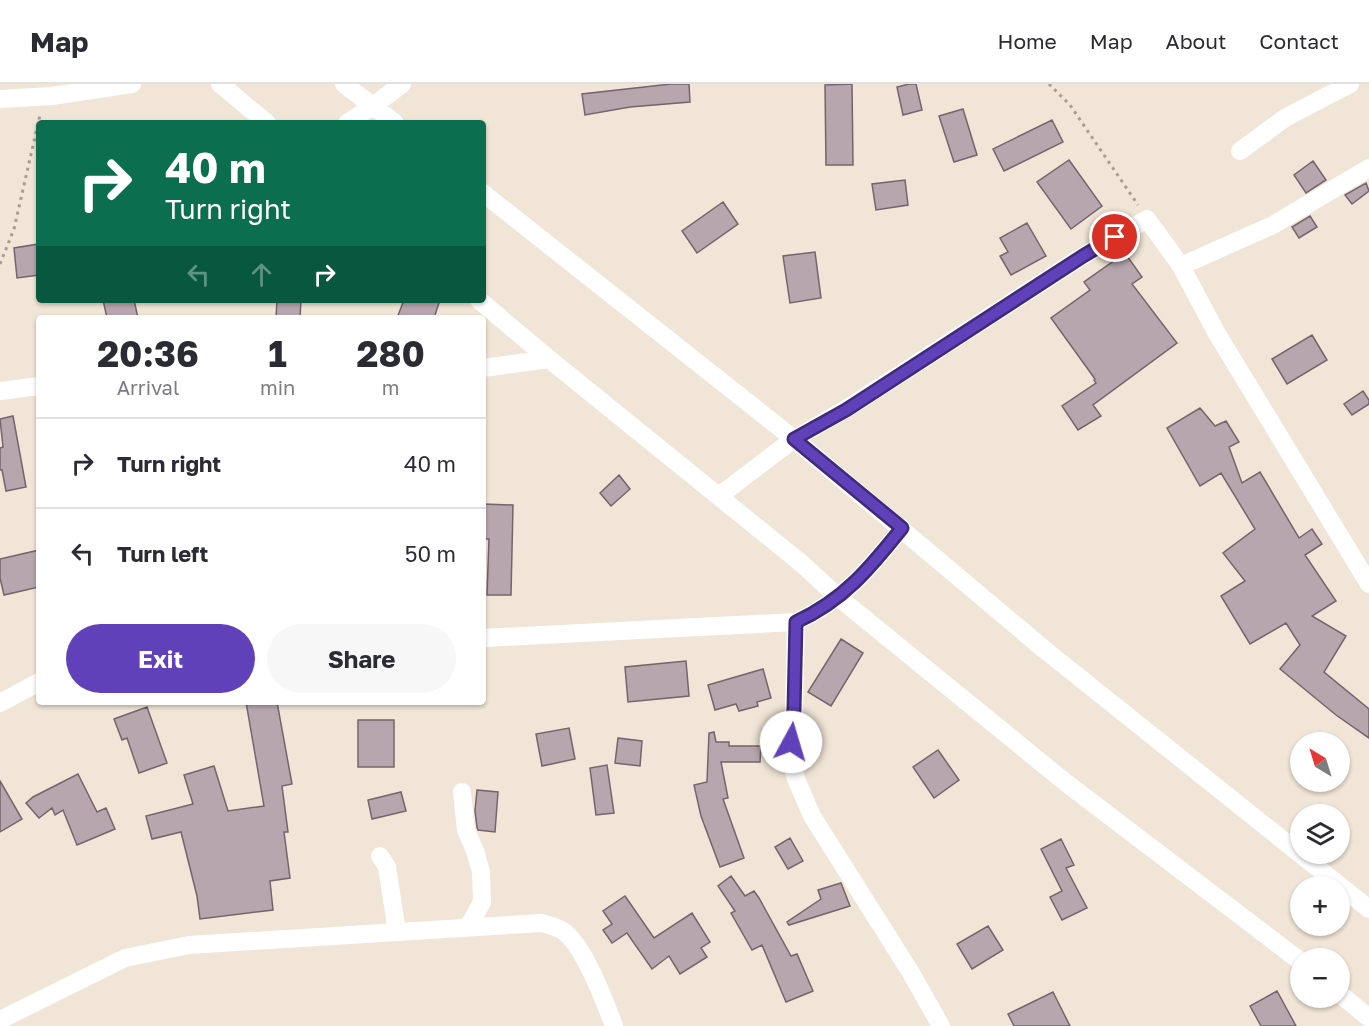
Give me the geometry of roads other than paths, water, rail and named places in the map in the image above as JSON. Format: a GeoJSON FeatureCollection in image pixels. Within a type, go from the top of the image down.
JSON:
{"type":"FeatureCollection","features":[{"type":"Feature","properties":{"kind":"street"},"geometry":{"type":"LineString","coordinates":[[52,96],[67,84]]}},
{"type":"Feature","properties":{"kind":"street"},"geometry":{"type":"LineString","coordinates":[[0,99],[52,96],[132,84]]}},
{"type":"Feature","properties":{"kind":"street"},"geometry":{"type":"LineString","coordinates":[[220,84],[263,120]]}},
{"type":"Feature","properties":{"kind":"street"},"geometry":{"type":"LineString","coordinates":[[344,84],[391,120]]}},
{"type":"Feature","properties":{"kind":"street"},"geometry":{"type":"LineString","coordinates":[[352,120],[402,84]]}},
{"type":"Feature","properties":{"kind":"street"},"geometry":{"type":"LineString","coordinates":[[1240,151],[1285,118],[1350,84]]}},
{"type":"Feature","properties":{"kind":"street"},"geometry":{"type":"LineString","coordinates":[[1181,266],[1273,225],[1369,168]]}},
{"type":"Feature","properties":{"kind":"street"},"geometry":{"type":"LineString","coordinates":[[486,195],[794,439],[1045,650],[1369,909]]}},
{"type":"Feature","properties":{"kind":"street"},"geometry":{"type":"LineString","coordinates":[[718,496],[794,439],[846,410],[1083,256],[1148,219],[1181,266],[1216,332],[1369,584]]}},
{"type":"Feature","properties":{"kind":"street"},"geometry":{"type":"LineString","coordinates":[[482,303],[801,562],[838,597],[1065,782],[1290,954]]}},
{"type":"Feature","properties":{"kind":"street"},"geometry":{"type":"LineString","coordinates":[[486,368],[549,359]]}},
{"type":"Feature","properties":{"kind":"street"},"geometry":{"type":"LineString","coordinates":[[0,391],[36,386]]}},
{"type":"Feature","properties":{"kind":"street"},"geometry":{"type":"LineString","coordinates":[[486,638],[796,622],[813,615],[869,570],[902,528]]}},
{"type":"Feature","properties":{"kind":"street"},"geometry":{"type":"LineString","coordinates":[[796,622],[791,742],[791,761],[796,779],[812,816],[911,973],[941,1026]]}},
{"type":"Feature","properties":{"kind":"street"},"geometry":{"type":"LineString","coordinates":[[0,703],[36,684]]}},
{"type":"Feature","properties":{"kind":"street"},"geometry":{"type":"LineString","coordinates":[[462,792],[466,830],[481,872],[482,902],[468,927]]}},
{"type":"Feature","properties":{"kind":"street"},"geometry":{"type":"LineString","coordinates":[[380,856],[387,867],[397,932]]}},
{"type":"Feature","properties":{"kind":"street"},"geometry":{"type":"LineString","coordinates":[[0,1020],[125,958],[189,945],[541,923],[556,927],[571,939],[598,983],[614,1026]]}},
{"type":"Feature","properties":{"kind":"street"},"geometry":{"type":"LineString","coordinates":[[1350,1002],[1369,1018]]}}]}
